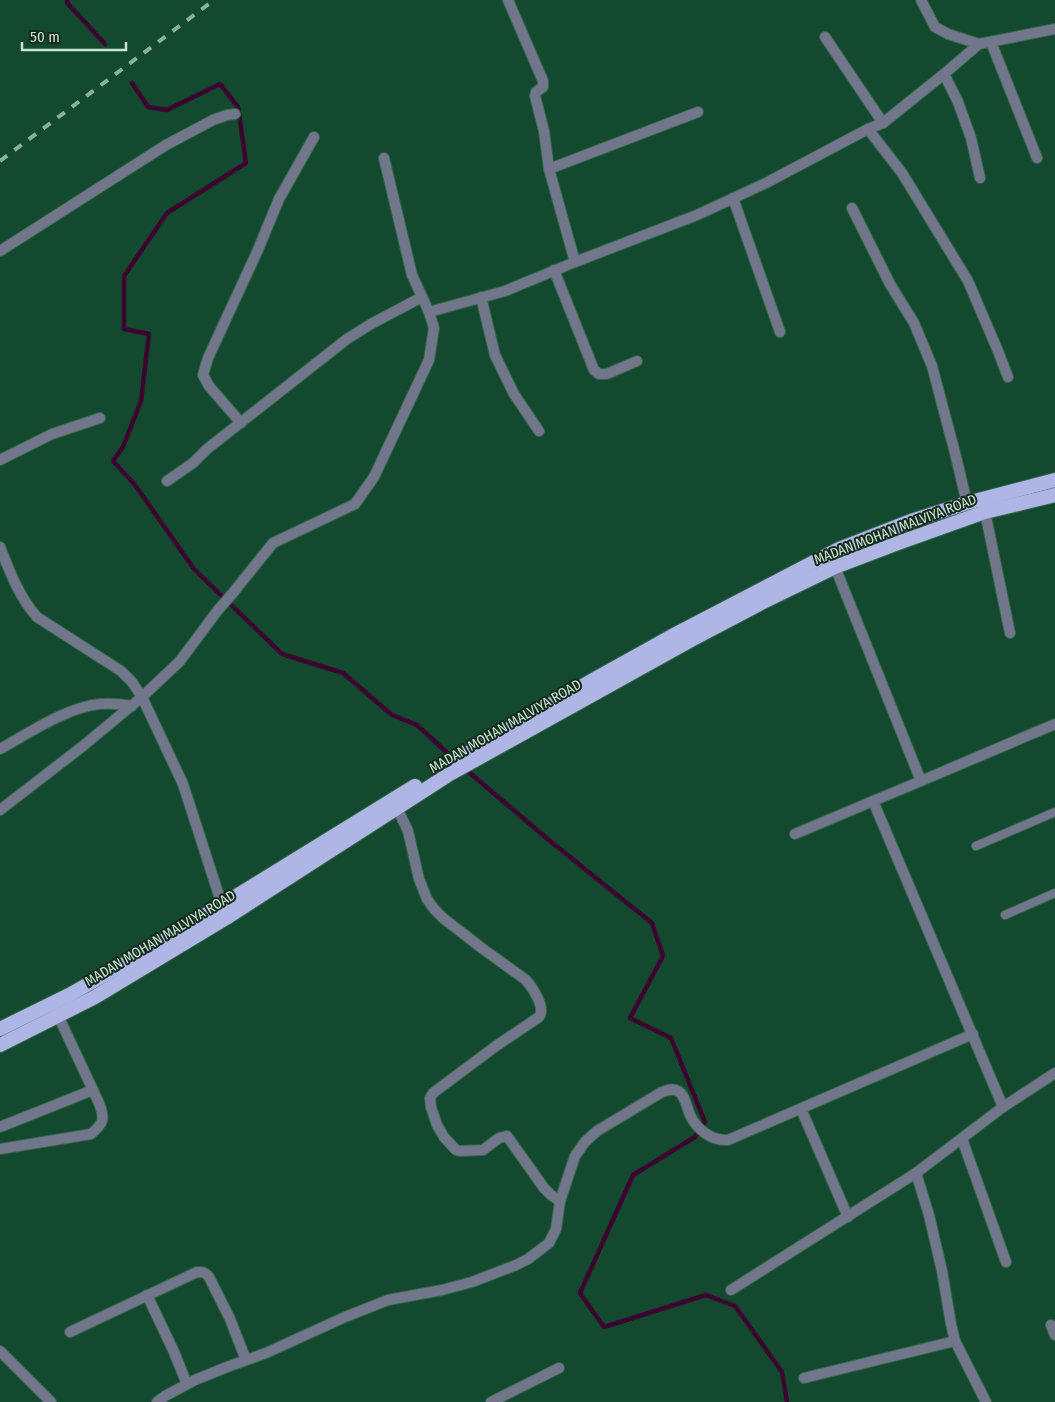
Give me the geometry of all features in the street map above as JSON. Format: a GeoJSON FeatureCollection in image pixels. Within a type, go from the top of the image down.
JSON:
{"type":"FeatureCollection","features":[{"type":"Feature","properties":{"kind":"highway","name":"MADAN MOHAN MALVIYA ROAD"},"geometry":{"type":"LineString","coordinates":[[0,1045],[222,905],[664,641],[839,549],[911,521],[967,503],[1055,480]]}},
{"type":"Feature","properties":{"kind":"highway","name":"MADAN MOHAN MALVIYA ROAD"},"geometry":{"type":"LineString","coordinates":[[488,746],[835,567],[985,512],[1055,495]]}},
{"type":"Feature","properties":{"kind":"highway","name":"MADAN MOHAN MALVIYA ROAD"},"geometry":{"type":"LineString","coordinates":[[0,1029],[95,997],[226,918],[397,808],[445,772]]}},
{"type":"Feature","properties":{"kind":"street"},"geometry":{"type":"LineString","coordinates":[[508,0],[543,82],[543,87],[536,92],[535,96],[544,131],[548,169],[575,262]]}},
{"type":"Feature","properties":{"kind":"street"},"geometry":{"type":"LineString","coordinates":[[920,0],[936,27],[948,34],[979,44],[1055,29]]}},
{"type":"Feature","properties":{"kind":"street"},"geometry":{"type":"LineString","coordinates":[[825,37],[883,123]]}},
{"type":"Feature","properties":{"kind":"street"},"geometry":{"type":"LineString","coordinates":[[991,42],[1037,158]]}},
{"type":"Feature","properties":{"kind":"street"},"geometry":{"type":"LineString","coordinates":[[429,312],[505,291],[697,215],[766,182],[883,123],[979,44]]}},
{"type":"Feature","properties":{"kind":"street"},"geometry":{"type":"LineString","coordinates":[[944,74],[958,102],[971,138],[980,178]]}},
{"type":"Feature","properties":{"kind":"street"},"geometry":{"type":"LineString","coordinates":[[548,169],[698,112]]}},
{"type":"Feature","properties":{"kind":"street"},"geometry":{"type":"LineString","coordinates":[[0,251],[166,145],[213,120],[235,114]]}},
{"type":"Feature","properties":{"kind":"street"},"geometry":{"type":"LineString","coordinates":[[868,129],[902,173],[968,281],[1008,377]]}},
{"type":"Feature","properties":{"kind":"street"},"geometry":{"type":"LineString","coordinates":[[241,422],[209,386],[203,375],[208,358],[257,252],[279,199],[314,137]]}},
{"type":"Feature","properties":{"kind":"street"},"geometry":{"type":"LineString","coordinates":[[2,805],[83,746],[132,706],[180,661],[218,610],[273,544],[355,504],[374,477],[429,360],[434,328],[429,312],[412,275],[384,158]]}},
{"type":"Feature","properties":{"kind":"street"},"geometry":{"type":"LineString","coordinates":[[733,198],[780,332]]}},
{"type":"Feature","properties":{"kind":"street"},"geometry":{"type":"LineString","coordinates":[[852,208],[890,284],[914,323],[929,358],[967,503]]}},
{"type":"Feature","properties":{"kind":"street"},"geometry":{"type":"LineString","coordinates":[[554,270],[594,370],[599,374],[607,374],[637,361]]}},
{"type":"Feature","properties":{"kind":"street"},"geometry":{"type":"LineString","coordinates":[[167,481],[193,463],[207,449],[347,339],[422,297]]}},
{"type":"Feature","properties":{"kind":"street"},"geometry":{"type":"LineString","coordinates":[[481,298],[494,355],[514,394],[539,431]]}},
{"type":"Feature","properties":{"kind":"street"},"geometry":{"type":"LineString","coordinates":[[0,460],[52,434],[100,418]]}},
{"type":"Feature","properties":{"kind":"street"},"geometry":{"type":"LineString","coordinates":[[985,512],[1010,633]]}},
{"type":"Feature","properties":{"kind":"street"},"geometry":{"type":"LineString","coordinates":[[0,547],[2,560],[24,600],[37,617],[121,671],[132,682],[142,697],[183,784],[222,905]]}},
{"type":"Feature","properties":{"kind":"street"},"geometry":{"type":"LineString","coordinates":[[835,567],[921,780]]}},
{"type":"Feature","properties":{"kind":"street"},"geometry":{"type":"LineString","coordinates":[[0,749],[50,721],[78,709],[98,704],[115,703],[132,706]]}},
{"type":"Feature","properties":{"kind":"street"},"geometry":{"type":"LineString","coordinates":[[795,834],[1055,724]]}},
{"type":"Feature","properties":{"kind":"street"},"geometry":{"type":"LineString","coordinates":[[873,801],[1003,1107]]}},
{"type":"Feature","properties":{"kind":"street"},"geometry":{"type":"LineString","coordinates":[[397,808],[408,831],[419,879],[427,899],[434,909],[463,934],[526,980],[542,1009],[542,1014],[539,1017],[433,1093],[430,1098],[431,1107],[437,1125],[452,1148],[460,1151],[483,1150],[500,1138],[507,1136],[544,1188],[560,1201]]}},
{"type":"Feature","properties":{"kind":"street"},"geometry":{"type":"LineString","coordinates":[[0,1149],[91,1134],[103,1120],[103,1113],[94,1090],[55,1009]]}},
{"type":"Feature","properties":{"kind":"street"},"geometry":{"type":"LineString","coordinates":[[157,1402],[187,1384],[227,1367],[266,1354],[308,1333],[388,1300],[442,1290],[472,1282],[528,1259],[549,1243],[556,1229],[560,1201],[575,1156],[585,1142],[597,1131],[662,1092],[671,1089],[676,1090],[681,1094],[697,1126],[714,1139],[720,1141],[728,1140],[973,1034]]}},
{"type":"Feature","properties":{"kind":"street"},"geometry":{"type":"LineString","coordinates":[[731,1290],[916,1173],[1003,1107],[1055,1073]]}},
{"type":"Feature","properties":{"kind":"street"},"geometry":{"type":"LineString","coordinates":[[0,1127],[94,1090]]}},
{"type":"Feature","properties":{"kind":"street"},"geometry":{"type":"LineString","coordinates":[[801,1109],[848,1217]]}},
{"type":"Feature","properties":{"kind":"street"},"geometry":{"type":"LineString","coordinates":[[962,1139],[1006,1262]]}},
{"type":"Feature","properties":{"kind":"street"},"geometry":{"type":"LineString","coordinates":[[916,1173],[942,1271],[951,1324],[956,1340],[986,1402]]}},
{"type":"Feature","properties":{"kind":"street"},"geometry":{"type":"LineString","coordinates":[[70,1332],[197,1272],[202,1272],[210,1277],[230,1319],[246,1360]]}},
{"type":"Feature","properties":{"kind":"street"},"geometry":{"type":"LineString","coordinates":[[147,1295],[187,1384]]}},
{"type":"Feature","properties":{"kind":"street"},"geometry":{"type":"LineString","coordinates":[[804,1378],[956,1340]]}},
{"type":"Feature","properties":{"kind":"street"},"geometry":{"type":"LineString","coordinates":[[0,1351],[51,1402]]}},
{"type":"Feature","properties":{"kind":"street"},"geometry":{"type":"LineString","coordinates":[[491,1402],[559,1368]]}},
{"type":"Feature","properties":{"kind":"lane"},"geometry":{"type":"LineString","coordinates":[[976,846],[1055,812]]}},
{"type":"Feature","properties":{"kind":"lane"},"geometry":{"type":"LineString","coordinates":[[1005,914],[1055,893]]}},
{"type":"Feature","properties":{"kind":"waterway"},"geometry":{"type":"LineString","coordinates":[[67,0],[68,4],[105,44]]}},
{"type":"Feature","properties":{"kind":"waterway"},"geometry":{"type":"LineString","coordinates":[[132,83],[148,107],[167,110],[220,84],[238,107],[246,163],[167,213],[124,276],[124,329],[149,334],[141,401],[123,447],[113,461],[135,485],[194,569],[282,654],[343,673],[392,715],[417,725],[454,759]]}},
{"type":"Feature","properties":{"kind":"waterway"},"geometry":{"type":"LineString","coordinates":[[464,768],[550,841],[652,923],[663,956],[630,1018],[671,1038],[705,1122],[695,1137],[633,1175],[580,1293],[604,1327],[706,1295],[735,1306],[782,1372],[787,1402]]}},
{"type":"Feature","properties":{"kind":"railway"},"geometry":{"type":"LineString","coordinates":[[0,161],[214,0]]}}]}
